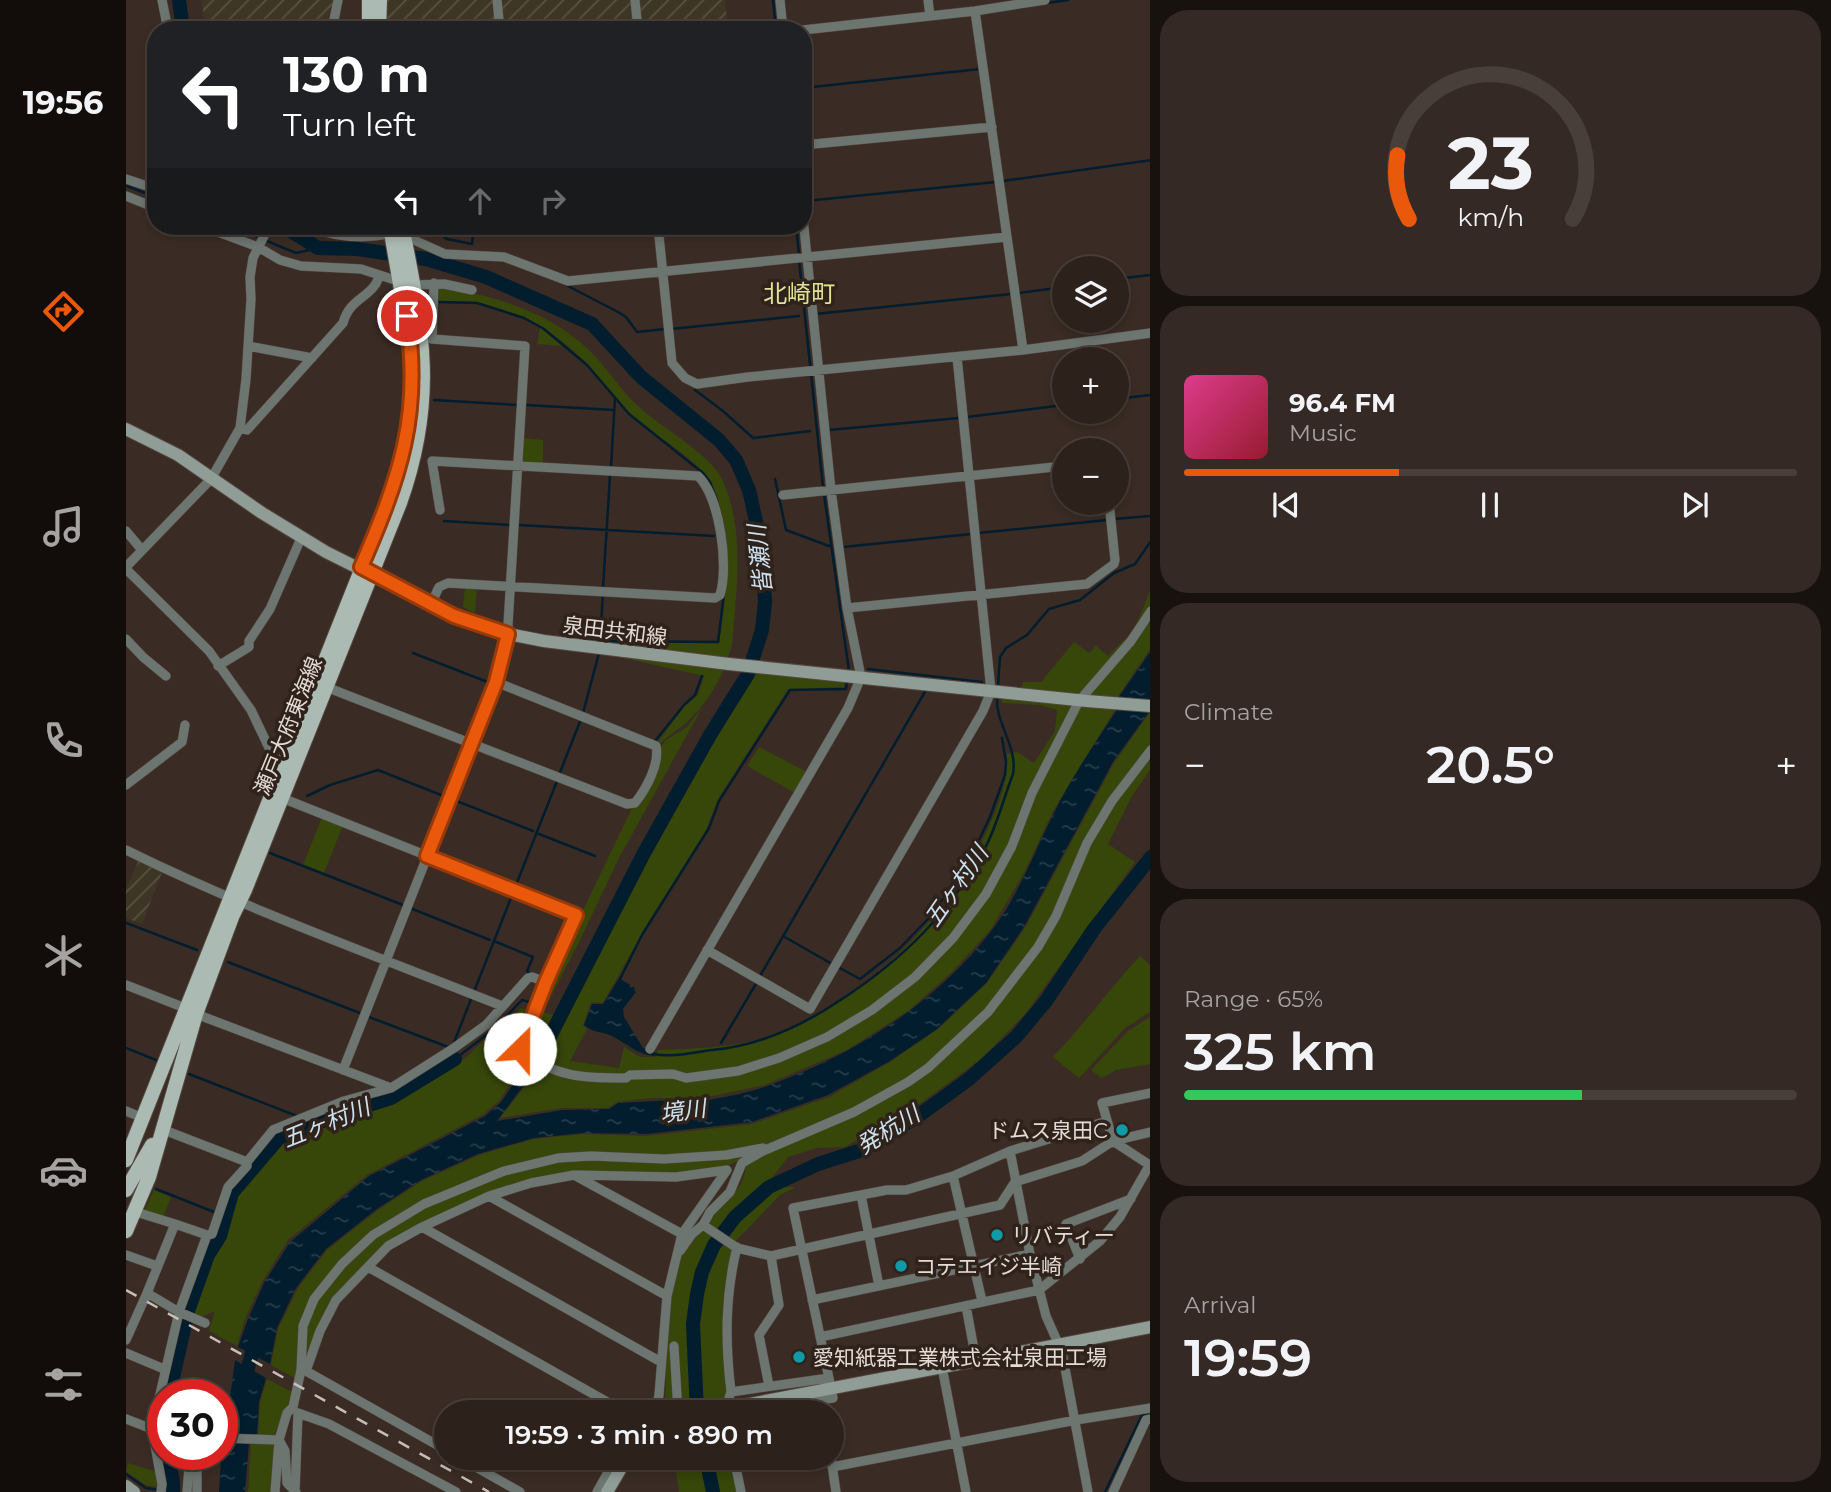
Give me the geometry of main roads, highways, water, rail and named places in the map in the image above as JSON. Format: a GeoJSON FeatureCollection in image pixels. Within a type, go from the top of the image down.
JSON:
{"type":"FeatureCollection","features":[{"type":"Feature","properties":{"kind":"main road"},"geometry":{"type":"LineString","coordinates":[[369,0],[369,21]]}},
{"type":"Feature","properties":{"kind":"main road"},"geometry":{"type":"LineString","coordinates":[[379,21],[380,0]]}},
{"type":"Feature","properties":{"kind":"main road","name":"瀬戸大府東海線"},"geometry":{"type":"LineString","coordinates":[[235,900],[282,798],[326,687],[397,478],[411,414],[413,368],[406,282],[398,235]]}},
{"type":"Feature","properties":{"kind":"main road","name":"泉田共和線"},"geometry":{"type":"LineString","coordinates":[[126,429],[177,455],[262,513],[326,552],[469,622],[508,634],[544,641],[731,664],[1149,706]]}},
{"type":"Feature","properties":{"kind":"main road","name":"瀬戸大府東海線"},"geometry":{"type":"LineString","coordinates":[[126,1160],[191,1011],[281,773],[366,571]]}},
{"type":"Feature","properties":{"kind":"main road","name":"瀬戸大府東海線"},"geometry":{"type":"LineString","coordinates":[[126,1231],[136,1212],[164,1130],[191,1011]]}},
{"type":"Feature","properties":{"kind":"main road"},"geometry":{"type":"LineString","coordinates":[[126,1190],[147,1156],[163,1112],[172,1096]]}},
{"type":"Feature","properties":{"kind":"main road"},"geometry":{"type":"LineString","coordinates":[[759,1400],[830,1383],[942,1367],[1150,1326]]}},
{"type":"Feature","properties":{"kind":"main road"},"geometry":{"type":"LineString","coordinates":[[607,1492],[621,1470]]}},
{"type":"Feature","properties":{"kind":"main road"},"geometry":{"type":"LineString","coordinates":[[126,1486],[134,1492]]}},
{"type":"Feature","properties":{"kind":"water"},"geometry":{"type":"Polygon","coordinates":[[[1150,652],[1150,700],[1118,698],[1150,652]]]}},
{"type":"Feature","properties":{"kind":"water"},"geometry":{"type":"Polygon","coordinates":[[[1118,708],[1149,712],[1113,762],[1024,927],[986,983],[937,1029],[890,1061],[828,1095],[752,1122],[647,1134],[583,1133],[534,1138],[478,1154],[421,1180],[377,1209],[326,1249],[296,1288],[277,1328],[270,1364],[238,1347],[264,1283],[290,1242],[369,1176],[485,1116],[501,1102],[530,1060],[539,1065],[497,1121],[562,1110],[609,1109],[618,1103],[674,1100],[679,1105],[746,1092],[831,1059],[861,1043],[919,1004],[970,957],[1002,917],[1068,786],[1118,708]]]}},
{"type":"Feature","properties":{"kind":"water"},"geometry":{"type":"Polygon","coordinates":[[[619,978],[635,988],[636,992],[623,1009],[624,1017],[643,1048],[656,1053],[654,1056],[637,1051],[612,1036],[584,1025],[592,1004],[603,1004],[619,978]]]}},
{"type":"Feature","properties":{"kind":"water"},"geometry":{"type":"Polygon","coordinates":[[[235,1360],[266,1378],[259,1402],[257,1436],[238,1435],[238,1379],[232,1379],[235,1360]]]}},
{"type":"Feature","properties":{"kind":"water"},"geometry":{"type":"Polygon","coordinates":[[[238,1443],[249,1443],[245,1492],[219,1492],[220,1470],[238,1470],[238,1443]]]}},
{"type":"Feature","properties":{"kind":"waterway","name":"皆瀬川"},"geometry":{"type":"LineString","coordinates":[[179,0],[182,21]]}},
{"type":"Feature","properties":{"kind":"waterway"},"geometry":{"type":"LineString","coordinates":[[773,0],[775,21]]}},
{"type":"Feature","properties":{"kind":"waterway"},"geometry":{"type":"LineString","coordinates":[[1047,3],[1068,0]]}},
{"type":"Feature","properties":{"kind":"waterway"},"geometry":{"type":"LineString","coordinates":[[812,87],[980,69],[979,67]]}},
{"type":"Feature","properties":{"kind":"waterway"},"geometry":{"type":"LineString","coordinates":[[1003,181],[1150,160]]}},
{"type":"Feature","properties":{"kind":"waterway"},"geometry":{"type":"LineString","coordinates":[[812,200],[996,182]]}},
{"type":"Feature","properties":{"kind":"waterway"},"geometry":{"type":"LineString","coordinates":[[126,186],[147,194]]}},
{"type":"Feature","properties":{"kind":"waterway"},"geometry":{"type":"LineString","coordinates":[[253,235],[296,253],[318,248]]}},
{"type":"Feature","properties":{"kind":"waterway","name":"皆瀬川"},"geometry":{"type":"LineString","coordinates":[[297,235],[318,248],[357,249],[426,259],[486,277],[592,324],[641,377],[719,440],[736,460],[749,490],[762,548],[765,602],[762,630],[748,674],[710,735],[644,853],[543,1050],[528,1073]]}},
{"type":"Feature","properties":{"kind":"waterway"},"geometry":{"type":"LineString","coordinates":[[441,235],[447,239],[472,244],[473,235]]}},
{"type":"Feature","properties":{"kind":"waterway"},"geometry":{"type":"LineString","coordinates":[[797,235],[799,254]]}},
{"type":"Feature","properties":{"kind":"waterway"},"geometry":{"type":"LineString","coordinates":[[799,260],[823,487]]}},
{"type":"Feature","properties":{"kind":"waterway"},"geometry":{"type":"LineString","coordinates":[[1129,278],[1150,275]]}},
{"type":"Feature","properties":{"kind":"waterway"},"geometry":{"type":"LineString","coordinates":[[568,286],[626,317],[637,332],[665,329]]}},
{"type":"Feature","properties":{"kind":"waterway"},"geometry":{"type":"LineString","coordinates":[[1019,293],[1052,289]]}},
{"type":"Feature","properties":{"kind":"waterway"},"geometry":{"type":"LineString","coordinates":[[815,314],[1011,294]]}},
{"type":"Feature","properties":{"kind":"waterway"},"geometry":{"type":"LineString","coordinates":[[439,302],[477,303],[524,318],[544,329],[587,365],[629,414],[703,473],[710,482],[717,501]]}},
{"type":"Feature","properties":{"kind":"waterway"},"geometry":{"type":"LineString","coordinates":[[671,329],[799,316]]}},
{"type":"Feature","properties":{"kind":"waterway"},"geometry":{"type":"LineString","coordinates":[[695,390],[753,438],[810,431]]}},
{"type":"Feature","properties":{"kind":"waterway"},"geometry":{"type":"LineString","coordinates":[[1129,398],[1150,395]]}},
{"type":"Feature","properties":{"kind":"waterway"},"geometry":{"type":"LineString","coordinates":[[611,467],[615,398]]}},
{"type":"Feature","properties":{"kind":"waterway"},"geometry":{"type":"LineString","coordinates":[[434,400],[517,405]]}},
{"type":"Feature","properties":{"kind":"waterway"},"geometry":{"type":"LineString","coordinates":[[526,405],[614,410]]}},
{"type":"Feature","properties":{"kind":"waterway"},"geometry":{"type":"LineString","coordinates":[[967,417],[1052,406]]}},
{"type":"Feature","properties":{"kind":"waterway"},"geometry":{"type":"LineString","coordinates":[[829,430],[959,418]]}},
{"type":"Feature","properties":{"kind":"waterway"},"geometry":{"type":"LineString","coordinates":[[603,588],[610,476]]}},
{"type":"Feature","properties":{"kind":"waterway"},"geometry":{"type":"LineString","coordinates":[[775,479],[786,530],[829,546]]}},
{"type":"Feature","properties":{"kind":"waterway"},"geometry":{"type":"LineString","coordinates":[[824,494],[849,671]]}},
{"type":"Feature","properties":{"kind":"waterway"},"geometry":{"type":"LineString","coordinates":[[1114,519],[1150,516]]}},
{"type":"Feature","properties":{"kind":"waterway"},"geometry":{"type":"LineString","coordinates":[[978,533],[1107,520]]}},
{"type":"Feature","properties":{"kind":"waterway"},"geometry":{"type":"LineString","coordinates":[[444,521],[510,525]]}},
{"type":"Feature","properties":{"kind":"waterway"},"geometry":{"type":"LineString","coordinates":[[519,525],[714,536]]}},
{"type":"Feature","properties":{"kind":"waterway"},"geometry":{"type":"LineString","coordinates":[[843,547],[971,534]]}},
{"type":"Feature","properties":{"kind":"waterway","name":"五ヶ村川"},"geometry":{"type":"LineString","coordinates":[[998,686],[1000,657],[1006,648],[1027,635],[1049,609],[1080,600],[1114,573],[1135,564],[1150,542]]}},
{"type":"Feature","properties":{"kind":"waterway"},"geometry":{"type":"LineString","coordinates":[[600,642],[603,593]]}},
{"type":"Feature","properties":{"kind":"waterway"},"geometry":{"type":"LineString","coordinates":[[567,638],[600,641],[718,642],[724,594]]}},
{"type":"Feature","properties":{"kind":"waterway"},"geometry":{"type":"LineString","coordinates":[[413,653],[490,683]]}},
{"type":"Feature","properties":{"kind":"waterway"},"geometry":{"type":"LineString","coordinates":[[583,713],[599,653]]}},
{"type":"Feature","properties":{"kind":"waterway"},"geometry":{"type":"LineString","coordinates":[[868,669],[982,682]]}},
{"type":"Feature","properties":{"kind":"waterway"},"geometry":{"type":"LineString","coordinates":[[655,741],[695,695],[702,676]]}},
{"type":"Feature","properties":{"kind":"waterway"},"geometry":{"type":"LineString","coordinates":[[619,981],[642,935],[709,828],[719,801],[790,690],[846,689],[847,681]]}},
{"type":"Feature","properties":{"kind":"waterway"},"geometry":{"type":"LineString","coordinates":[[760,976],[926,690]]}},
{"type":"Feature","properties":{"kind":"waterway","name":"五ヶ村川"},"geometry":{"type":"LineString","coordinates":[[654,1054],[675,1055],[729,1048],[763,1040],[794,1027],[863,985],[924,932],[973,869],[987,844],[1013,774],[1012,754],[999,716],[997,696]]}},
{"type":"Feature","properties":{"kind":"waterway"},"geometry":{"type":"LineString","coordinates":[[559,775],[581,719]]}},
{"type":"Feature","properties":{"kind":"waterway"},"geometry":{"type":"LineString","coordinates":[[838,967],[860,979],[900,948],[929,918],[966,867],[990,817],[1005,775],[1002,738]]}},
{"type":"Feature","properties":{"kind":"waterway"},"geometry":{"type":"LineString","coordinates":[[307,796],[330,785],[378,770],[446,797]]}},
{"type":"Feature","properties":{"kind":"waterway"},"geometry":{"type":"LineString","coordinates":[[453,1045],[557,781]]}},
{"type":"Feature","properties":{"kind":"waterway"},"geometry":{"type":"LineString","coordinates":[[454,800],[533,831]]}},
{"type":"Feature","properties":{"kind":"waterway"},"geometry":{"type":"LineString","coordinates":[[539,834],[595,856]]}},
{"type":"Feature","properties":{"kind":"waterway"},"geometry":{"type":"LineString","coordinates":[[270,853],[403,905]]}},
{"type":"Feature","properties":{"kind":"waterway","name":"発杭川"},"geometry":{"type":"LineString","coordinates":[[696,1400],[693,1324],[697,1294],[702,1272],[714,1245],[735,1217],[769,1187],[818,1164],[859,1151],[914,1119],[969,1079],[1016,1037],[1046,1001],[1094,929],[1150,858]]}},
{"type":"Feature","properties":{"kind":"waterway"},"geometry":{"type":"LineString","coordinates":[[410,908],[490,940]]}},
{"type":"Feature","properties":{"kind":"waterway"},"geometry":{"type":"LineString","coordinates":[[126,923],[197,950]]}},
{"type":"Feature","properties":{"kind":"waterway"},"geometry":{"type":"LineString","coordinates":[[783,936],[832,964]]}},
{"type":"Feature","properties":{"kind":"waterway"},"geometry":{"type":"LineString","coordinates":[[494,941],[533,957],[527,971],[529,973]]}},
{"type":"Feature","properties":{"kind":"waterway"},"geometry":{"type":"LineString","coordinates":[[228,962],[360,1013]]}},
{"type":"Feature","properties":{"kind":"waterway"},"geometry":{"type":"LineString","coordinates":[[721,1043],[757,982]]}},
{"type":"Feature","properties":{"kind":"waterway","name":"五ヶ村川"},"geometry":{"type":"LineString","coordinates":[[453,1052],[455,1059],[494,1029],[522,1000],[536,1004]]}},
{"type":"Feature","properties":{"kind":"waterway"},"geometry":{"type":"LineString","coordinates":[[369,1017],[451,1048]]}},
{"type":"Feature","properties":{"kind":"waterway"},"geometry":{"type":"LineString","coordinates":[[126,1048],[156,1060]]}},
{"type":"Feature","properties":{"kind":"waterway","name":"五ヶ村川"},"geometry":{"type":"LineString","coordinates":[[173,1379],[188,1311],[208,1255],[220,1236],[232,1193],[279,1138],[391,1098],[455,1059]]}},
{"type":"Feature","properties":{"kind":"waterway"},"geometry":{"type":"LineString","coordinates":[[189,1074],[297,1116]]}},
{"type":"Feature","properties":{"kind":"waterway"},"geometry":{"type":"LineString","coordinates":[[156,1189],[214,1212]]}},
{"type":"Feature","properties":{"kind":"waterway","name":"境川"},"geometry":{"type":"LineString","coordinates":[[243,1386],[256,1338]]}},
{"type":"Feature","properties":{"kind":"waterway"},"geometry":{"type":"LineString","coordinates":[[1105,1492],[1142,1415],[1150,1414]]}},
{"type":"Feature","properties":{"kind":"waterway","name":"五ヶ村川"},"geometry":{"type":"LineString","coordinates":[[170,1470],[173,1492]]}},
{"type":"Feature","properties":{"kind":"waterway","name":"発杭川"},"geometry":{"type":"LineString","coordinates":[[708,1470],[713,1492]]}},
{"type":"Feature","properties":{"kind":"waterway"},"geometry":{"type":"LineString","coordinates":[[126,1474],[146,1488],[158,1490]]}},
{"type":"Feature","properties":{"kind":"railway"},"geometry":{"type":"LineString","coordinates":[[126,1290],[489,1492]]}},
{"type":"Feature","properties":{"kind":"place","name":"ドムス泉田C"},"geometry":{"type":"Point","coordinates":[1122,1130]}},
{"type":"Feature","properties":{"kind":"place","name":"リバティー"},"geometry":{"type":"Point","coordinates":[997,1235]}},
{"type":"Feature","properties":{"kind":"place","name":"コテエイジ半崎"},"geometry":{"type":"Point","coordinates":[901,1266]}},
{"type":"Feature","properties":{"kind":"place","name":"愛知紙器工業株式会社泉田工場"},"geometry":{"type":"Point","coordinates":[799,1357]}},
{"type":"Feature","properties":{"kind":"district","name":"北崎町"},"geometry":{"type":"Point","coordinates":[799,293]}}]}
